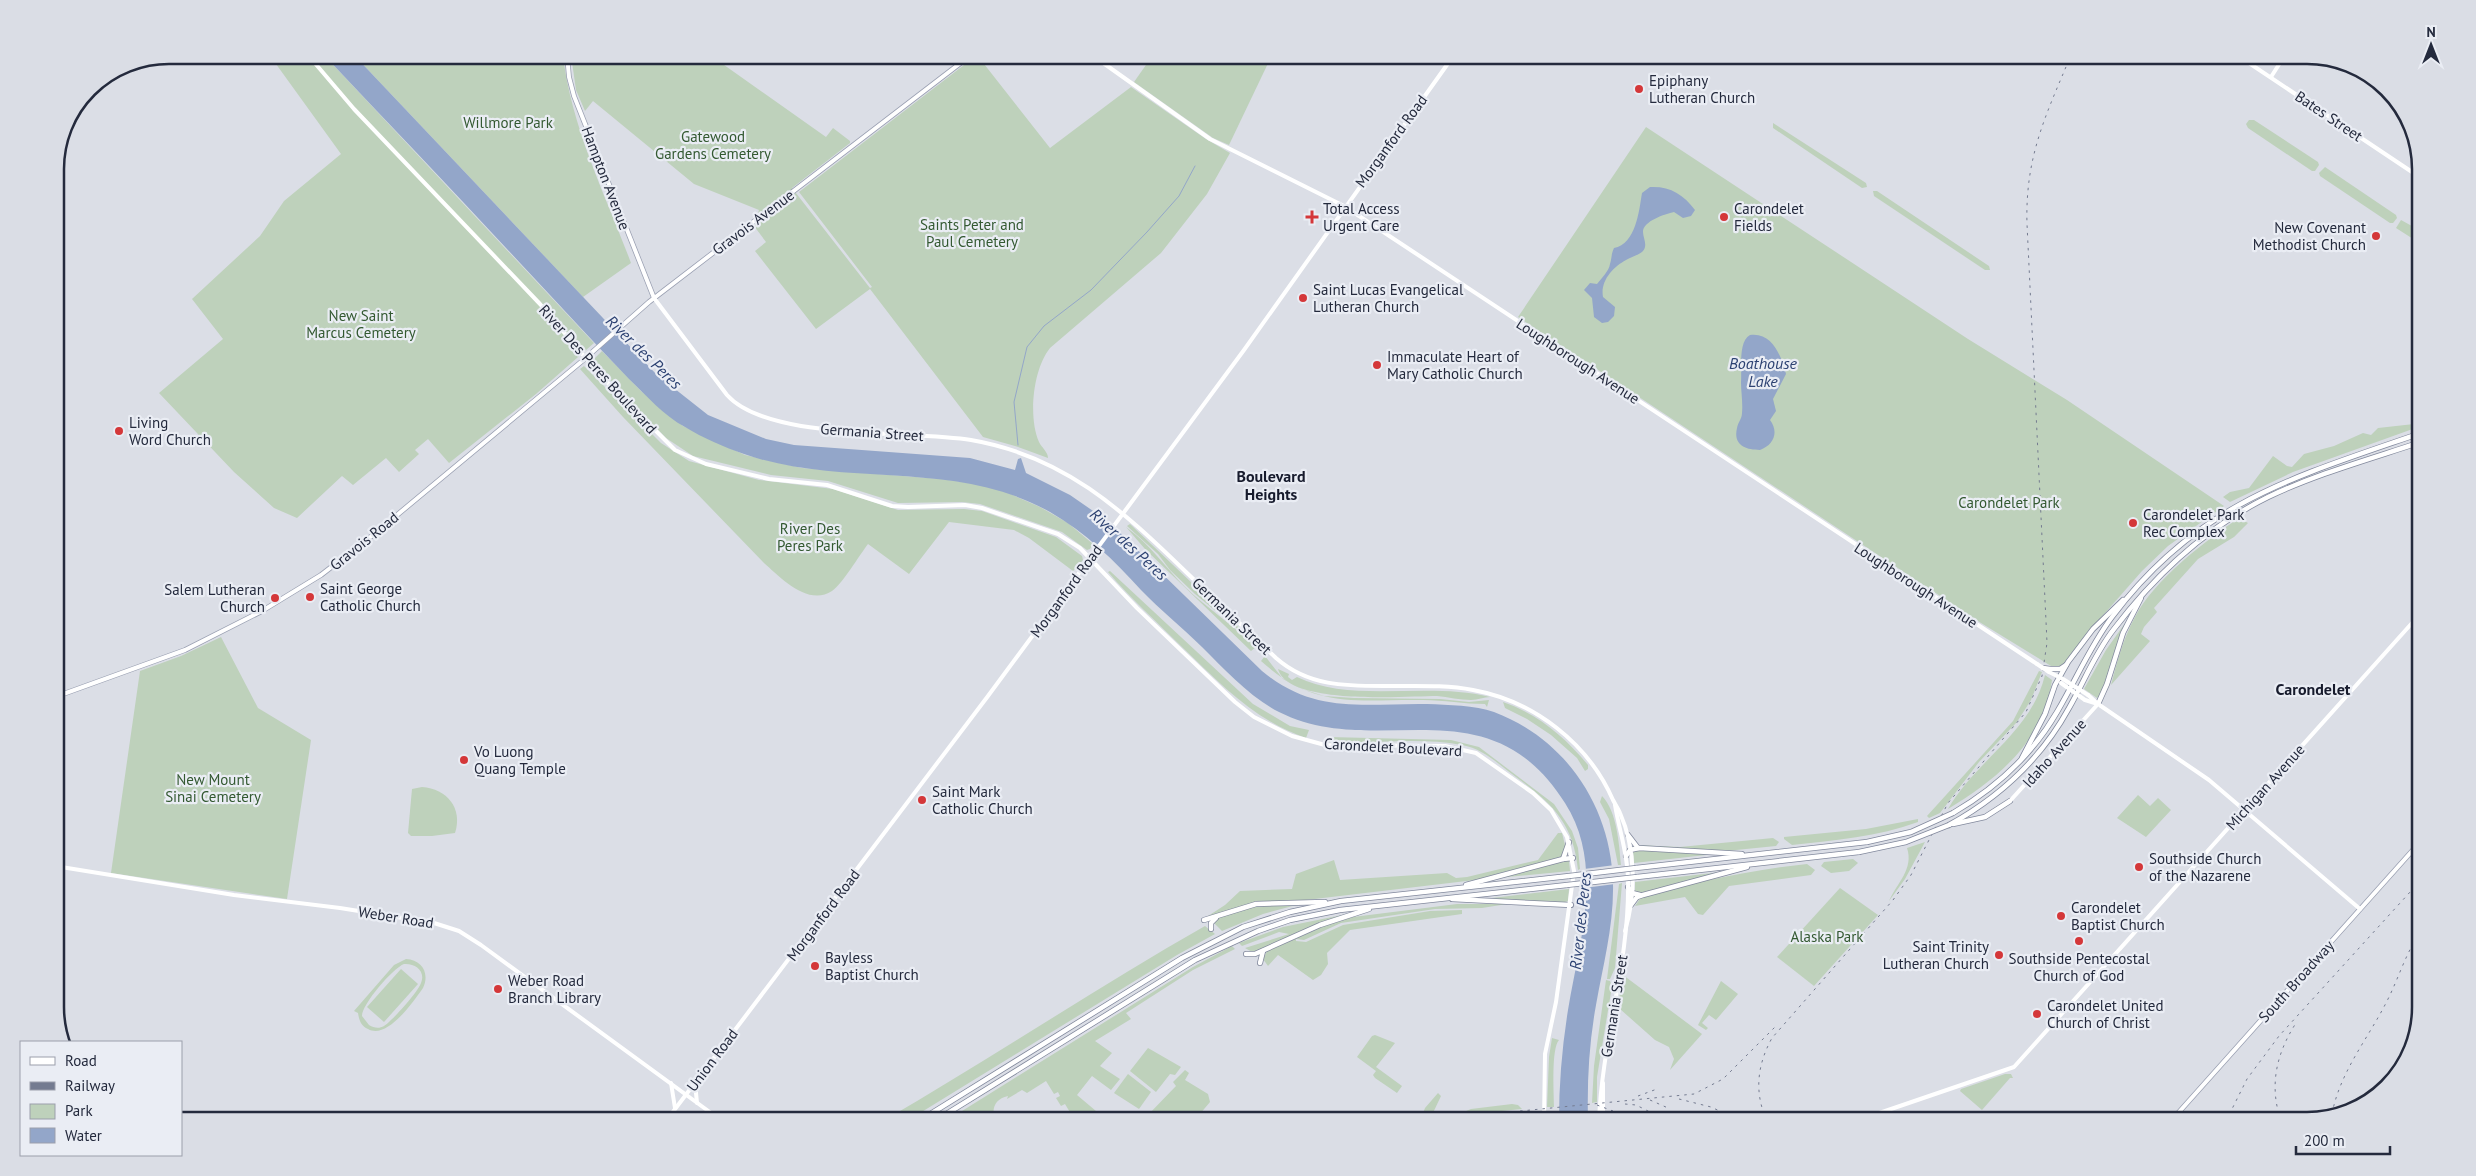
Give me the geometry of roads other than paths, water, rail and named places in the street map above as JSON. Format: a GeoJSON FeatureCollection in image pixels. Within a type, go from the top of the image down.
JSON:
{"type":"FeatureCollection","features":[{"type":"Feature","properties":{"kind":"highway"},"geometry":{"type":"LineString","coordinates":[[2043,668],[2050,670],[2062,668],[2093,628],[2111,609],[2130,594],[2184,541],[2243,501],[2296,476],[2412,436]]}},
{"type":"Feature","properties":{"kind":"highway"},"geometry":{"type":"LineString","coordinates":[[1949,825],[1993,797],[2019,775],[2042,750],[2061,722],[2104,643],[2160,574],[2185,551],[2212,530],[2254,504],[2300,483],[2412,445]]}},
{"type":"Feature","properties":{"kind":"highway"},"geometry":{"type":"LineString","coordinates":[[1204,920],[1239,908],[1266,903],[1341,901],[1453,889],[1867,842],[1911,832],[1953,813],[1993,787],[2019,763],[2049,725],[2093,646],[2130,594]]}},
{"type":"Feature","properties":{"kind":"highway"},"geometry":{"type":"LineString","coordinates":[[2098,704],[2111,672],[2123,633],[2142,595]]}},
{"type":"Feature","properties":{"kind":"highway"},"geometry":{"type":"LineString","coordinates":[[2019,763],[2045,714],[2068,662]]}},
{"type":"Feature","properties":{"kind":"highway"},"geometry":{"type":"LineString","coordinates":[[949,1112],[1180,969],[1226,944],[1258,931],[1299,918],[1444,898],[1859,852],[1906,842],[1949,825],[1980,819],[2010,801]]}},
{"type":"Feature","properties":{"kind":"highway"},"geometry":{"type":"LineString","coordinates":[[1628,835],[1632,843],[1639,848]]}},
{"type":"Feature","properties":{"kind":"highway"},"geometry":{"type":"LineString","coordinates":[[1563,858],[1569,842]]}},
{"type":"Feature","properties":{"kind":"highway"},"geometry":{"type":"LineString","coordinates":[[1626,856],[1630,850],[1639,848],[1756,855]]}},
{"type":"Feature","properties":{"kind":"highway"},"geometry":{"type":"LineString","coordinates":[[1453,889],[1563,858],[1573,858]]}},
{"type":"Feature","properties":{"kind":"highway"},"geometry":{"type":"LineString","coordinates":[[1631,905],[1637,897],[1643,895],[1758,863]]}},
{"type":"Feature","properties":{"kind":"highway"},"geometry":{"type":"LineString","coordinates":[[1628,887],[1632,893],[1643,895]]}},
{"type":"Feature","properties":{"kind":"highway"},"geometry":{"type":"LineString","coordinates":[[1444,898],[1571,905]]}},
{"type":"Feature","properties":{"kind":"highway"},"geometry":{"type":"LineString","coordinates":[[934,1112],[1212,941],[1274,916],[1341,901]]}},
{"type":"Feature","properties":{"kind":"highway"},"geometry":{"type":"LineString","coordinates":[[1246,954],[1263,951],[1320,925],[1378,906]]}},
{"type":"Feature","properties":{"kind":"highway"},"geometry":{"type":"LineString","coordinates":[[1211,929],[1211,923],[1217,917]]}},
{"type":"Feature","properties":{"kind":"highway"},"geometry":{"type":"LineString","coordinates":[[1260,963],[1263,951]]}},
{"type":"Feature","properties":{"kind":"main road","name":"River Des Peres Boulevard"},"geometry":{"type":"LineString","coordinates":[[316,64],[354,109],[540,304],[585,358],[663,440],[690,458],[764,478],[833,486],[897,506],[965,505],[982,508],[1061,536],[1090,558]]}},
{"type":"Feature","properties":{"kind":"main road","name":"Hampton Avenue"},"geometry":{"type":"LineString","coordinates":[[569,64],[574,96],[654,298]]}},
{"type":"Feature","properties":{"kind":"main road","name":"Gravois Avenue"},"geometry":{"type":"LineString","coordinates":[[540,396],[654,298],[959,64]]}},
{"type":"Feature","properties":{"kind":"main road","name":"Loughborough Avenue"},"geometry":{"type":"LineString","coordinates":[[1105,64],[1210,139],[1344,206],[2043,668]]}},
{"type":"Feature","properties":{"kind":"main road","name":"Morganford Road"},"geometry":{"type":"LineString","coordinates":[[758,999],[834,902],[1244,350],[1344,206],[1447,64]]}},
{"type":"Feature","properties":{"kind":"main road","name":"Bates Street"},"geometry":{"type":"LineString","coordinates":[[2250,64],[2412,172]]}},
{"type":"Feature","properties":{"kind":"main road"},"geometry":{"type":"LineString","coordinates":[[2270,78],[2279,64]]}},
{"type":"Feature","properties":{"kind":"main road","name":"Germania Street"},"geometry":{"type":"LineString","coordinates":[[654,298],[732,400],[752,414],[784,423],[813,428],[958,438],[1004,448],[1033,457],[1069,474],[1123,512],[1276,658],[1296,672],[1316,681],[1334,685],[1456,687],[1487,693],[1512,702],[1550,722],[1575,744],[1600,775],[1620,811],[1628,835],[1632,893],[1625,931]]}},
{"type":"Feature","properties":{"kind":"main road","name":"Gravois Road"},"geometry":{"type":"LineString","coordinates":[[64,694],[185,650],[249,618],[296,591],[332,567],[373,535],[540,396]]}},
{"type":"Feature","properties":{"kind":"main road","name":"Carondelet Boulevard"},"geometry":{"type":"LineString","coordinates":[[1090,558],[1132,603],[1222,690],[1262,722],[1292,736],[1325,744],[1445,746],[1476,753],[1544,803],[1559,821],[1569,842],[1573,858],[1574,879],[1553,1023],[1546,1054],[1544,1112]]}},
{"type":"Feature","properties":{"kind":"main road","name":"Michigan Avenue"},"geometry":{"type":"LineString","coordinates":[[1883,1112],[2009,1070],[2412,623]]}},
{"type":"Feature","properties":{"kind":"main road"},"geometry":{"type":"LineString","coordinates":[[2050,670],[2085,700],[2098,704]]}},
{"type":"Feature","properties":{"kind":"main road"},"geometry":{"type":"LineString","coordinates":[[2061,680],[2088,695],[2098,704],[2198,771],[2360,909]]}},
{"type":"Feature","properties":{"kind":"main road","name":"Idaho Avenue"},"geometry":{"type":"LineString","coordinates":[[2010,801],[2098,704]]}},
{"type":"Feature","properties":{"kind":"main road","name":"Germania Street"},"geometry":{"type":"LineString","coordinates":[[1601,1112],[1603,1081],[1625,931],[1628,887],[1626,856],[1615,805]]}},
{"type":"Feature","properties":{"kind":"main road","name":"South Broadway"},"geometry":{"type":"LineString","coordinates":[[2179,1112],[2412,850]]}},
{"type":"Feature","properties":{"kind":"main road","name":"Weber Road"},"geometry":{"type":"LineString","coordinates":[[64,867],[246,897],[363,911],[450,927],[481,945],[710,1112]]}},
{"type":"Feature","properties":{"kind":"main road","name":"Union Road"},"geometry":{"type":"LineString","coordinates":[[672,1112],[758,999]]}},
{"type":"Feature","properties":{"kind":"main road"},"geometry":{"type":"LineString","coordinates":[[695,1082],[697,1103]]}},
{"type":"Feature","properties":{"kind":"main road"},"geometry":{"type":"LineString","coordinates":[[671,1084],[675,1108]]}},
{"type":"Feature","properties":{"kind":"water","name":"River des Peres"},"geometry":{"type":"Polygon","coordinates":[[[332,64],[363,64],[656,374],[708,415],[766,439],[794,445],[970,458],[1015,470],[1018,459],[1021,458],[1026,473],[1070,495],[1109,522],[1262,671],[1282,685],[1301,695],[1341,704],[1427,704],[1478,708],[1494,712],[1520,724],[1543,739],[1563,758],[1580,779],[1604,828],[1610,855],[1613,883],[1612,914],[1590,1048],[1588,1112],[1559,1112],[1564,1038],[1586,905],[1584,852],[1577,827],[1565,803],[1534,766],[1501,744],[1467,733],[1430,730],[1355,730],[1317,725],[1279,712],[1258,699],[1238,682],[1148,597],[1121,568],[1087,538],[1050,512],[1013,495],[976,485],[937,479],[821,470],[782,464],[744,454],[706,439],[677,422],[629,379],[332,64]]]}},
{"type":"Feature","properties":{"kind":"water"},"geometry":{"type":"Polygon","coordinates":[[[1650,187],[1664,188],[1676,192],[1695,210],[1691,216],[1683,218],[1674,212],[1665,214],[1650,221],[1644,228],[1645,244],[1643,251],[1616,266],[1608,275],[1604,285],[1603,297],[1615,307],[1614,316],[1608,322],[1602,323],[1594,317],[1592,298],[1584,290],[1590,283],[1597,284],[1605,275],[1614,248],[1621,245],[1632,234],[1638,217],[1642,193],[1650,187]]]}},
{"type":"Feature","properties":{"kind":"water","name":"Boathouse Lake"},"geometry":{"type":"Polygon","coordinates":[[[1750,335],[1758,335],[1770,341],[1781,359],[1786,374],[1773,399],[1776,411],[1770,420],[1774,429],[1774,438],[1769,445],[1760,450],[1745,448],[1737,439],[1736,434],[1742,413],[1742,349],[1746,338],[1750,335]]]}},
{"type":"Feature","properties":{"kind":"waterway"},"geometry":{"type":"LineString","coordinates":[[1018,445],[1014,402],[1027,347],[1044,326],[1091,290],[1147,232],[1179,196],[1195,166]]}},
{"type":"Feature","properties":{"kind":"railway"},"geometry":{"type":"LineString","coordinates":[[1763,1112],[1759,1090],[1760,1069],[1772,1038],[1893,900],[1911,875],[1948,803],[2026,712],[2042,676],[2047,643],[2027,200],[2033,156],[2053,97],[2067,64]]}},
{"type":"Feature","properties":{"kind":"railway"},"geometry":{"type":"LineString","coordinates":[[2230,1112],[2247,1079],[2279,1036],[2412,890]]}},
{"type":"Feature","properties":{"kind":"railway"},"geometry":{"type":"LineString","coordinates":[[2333,1109],[2341,1084],[2379,1017],[2412,946]]}},
{"type":"Feature","properties":{"kind":"railway"},"geometry":{"type":"LineString","coordinates":[[2278,1112],[2275,1095],[2276,1070],[2284,1046],[2296,1023]]}},
{"type":"Feature","properties":{"kind":"railway"},"geometry":{"type":"LineString","coordinates":[[1510,1112],[1694,1094],[1723,1079],[1775,1027]]}},
{"type":"Feature","properties":{"kind":"railway"},"geometry":{"type":"LineString","coordinates":[[1638,1096],[1657,1089]]}},
{"type":"Feature","properties":{"kind":"railway"},"geometry":{"type":"LineString","coordinates":[[1679,1099],[1711,1107],[1722,1112]]}},
{"type":"Feature","properties":{"kind":"railway"},"geometry":{"type":"LineString","coordinates":[[1650,1100],[1668,1108]]}},
{"type":"Feature","properties":{"kind":"railway"},"geometry":{"type":"LineString","coordinates":[[1625,1104],[1636,1105],[1650,1112]]}},
{"type":"Feature","properties":{"kind":"railway"},"geometry":{"type":"LineString","coordinates":[[1597,1105],[1614,1112]]}},
{"type":"Feature","properties":{"kind":"place","name":"Epiphany Lutheran Church"},"geometry":{"type":"Point","coordinates":[1639,89]}},
{"type":"Feature","properties":{"kind":"place","name":"Total Access Urgent Care"},"geometry":{"type":"Point","coordinates":[1312,217]}},
{"type":"Feature","properties":{"kind":"place","name":"Carondelet Fields"},"geometry":{"type":"Point","coordinates":[1724,217]}},
{"type":"Feature","properties":{"kind":"place","name":"New Covenant Methodist Church"},"geometry":{"type":"Point","coordinates":[2376,236]}},
{"type":"Feature","properties":{"kind":"place","name":"Saint Lucas Evangelical Lutheran Church"},"geometry":{"type":"Point","coordinates":[1303,298]}},
{"type":"Feature","properties":{"kind":"place","name":"Immaculate Heart of Mary Catholic Church"},"geometry":{"type":"Point","coordinates":[1377,365]}},
{"type":"Feature","properties":{"kind":"place","name":"Living Word Church"},"geometry":{"type":"Point","coordinates":[119,431]}},
{"type":"Feature","properties":{"kind":"place","name":"Carondelet Park Rec Complex"},"geometry":{"type":"Point","coordinates":[2133,523]}},
{"type":"Feature","properties":{"kind":"place","name":"Saint George Catholic Church"},"geometry":{"type":"Point","coordinates":[310,597]}},
{"type":"Feature","properties":{"kind":"place","name":"Salem Lutheran Church"},"geometry":{"type":"Point","coordinates":[275,598]}},
{"type":"Feature","properties":{"kind":"place","name":"Vo Luong Quang Temple"},"geometry":{"type":"Point","coordinates":[464,760]}},
{"type":"Feature","properties":{"kind":"place","name":"Saint Mark Catholic Church"},"geometry":{"type":"Point","coordinates":[922,800]}},
{"type":"Feature","properties":{"kind":"place","name":"Southside Church of the Nazarene"},"geometry":{"type":"Point","coordinates":[2139,867]}},
{"type":"Feature","properties":{"kind":"place","name":"Carondelet Baptist Church"},"geometry":{"type":"Point","coordinates":[2061,916]}},
{"type":"Feature","properties":{"kind":"place","name":"Southside Pentecostal Church of God"},"geometry":{"type":"Point","coordinates":[2079,941]}},
{"type":"Feature","properties":{"kind":"place","name":"Saint Trinity Lutheran Church"},"geometry":{"type":"Point","coordinates":[1999,955]}},
{"type":"Feature","properties":{"kind":"place","name":"Bayless Baptist Church"},"geometry":{"type":"Point","coordinates":[815,966]}},
{"type":"Feature","properties":{"kind":"place","name":"Weber Road Branch Library"},"geometry":{"type":"Point","coordinates":[498,989]}},
{"type":"Feature","properties":{"kind":"place","name":"Carondelet United Church of Christ"},"geometry":{"type":"Point","coordinates":[2037,1014]}},
{"type":"Feature","properties":{"kind":"district","name":"Boulevard Heights"},"geometry":{"type":"Point","coordinates":[1271,485]}},
{"type":"Feature","properties":{"kind":"district","name":"Carondelet"},"geometry":{"type":"Point","coordinates":[2313,689]}},
{"type":"Feature","properties":{"kind":"park label","name":"Willmore Park"},"geometry":{"type":"Point","coordinates":[508,122]}},
{"type":"Feature","properties":{"kind":"park label","name":"Gatewood Gardens Cemetery"},"geometry":{"type":"Point","coordinates":[713,144]}},
{"type":"Feature","properties":{"kind":"park label","name":"Saints Peter and Paul Cemetery"},"geometry":{"type":"Point","coordinates":[972,232]}},
{"type":"Feature","properties":{"kind":"park label","name":"New Saint Marcus Cemetery"},"geometry":{"type":"Point","coordinates":[361,324]}},
{"type":"Feature","properties":{"kind":"park label","name":"Carondelet Park"},"geometry":{"type":"Point","coordinates":[2009,502]}},
{"type":"Feature","properties":{"kind":"park label","name":"River Des Peres Park"},"geometry":{"type":"Point","coordinates":[810,536]}},
{"type":"Feature","properties":{"kind":"park label","name":"New Mount Sinai Cemetery"},"geometry":{"type":"Point","coordinates":[213,788]}},
{"type":"Feature","properties":{"kind":"park label","name":"Alaska Park"},"geometry":{"type":"Point","coordinates":[1827,936]}}]}
